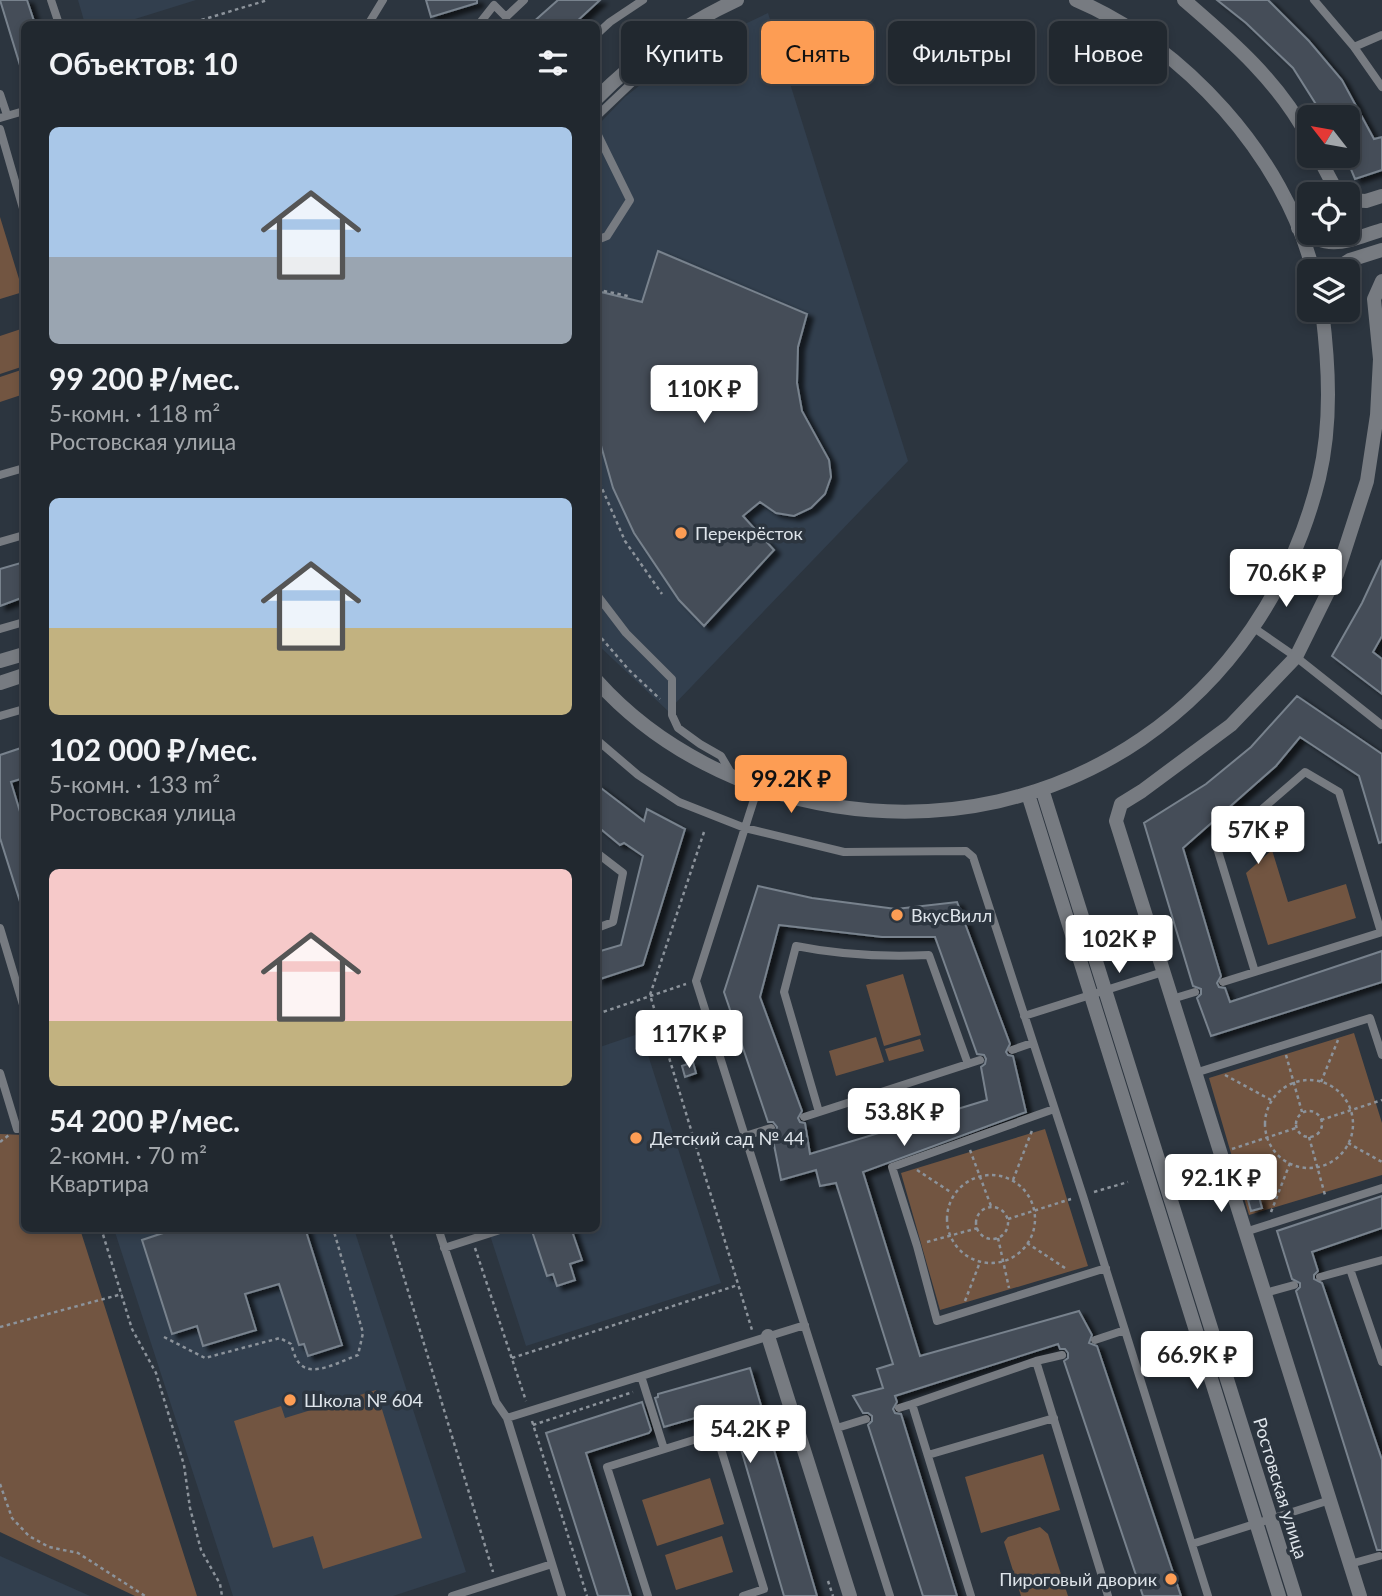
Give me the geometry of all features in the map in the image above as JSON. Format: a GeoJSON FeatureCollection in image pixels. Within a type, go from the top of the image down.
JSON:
{"type":"FeatureCollection","features":[{"type":"Feature","properties":{"kind":"street"},"geometry":{"type":"LineString","coordinates":[[696,21],[737,0]]}},
{"type":"Feature","properties":{"kind":"street"},"geometry":{"type":"LineString","coordinates":[[1076,0],[1139,34],[1181,66],[1212,95],[1252,144],[1297,227]]}},
{"type":"Feature","properties":{"kind":"street"},"geometry":{"type":"LineString","coordinates":[[1184,0],[1263,73],[1297,117]]}},
{"type":"Feature","properties":{"kind":"street"},"geometry":{"type":"LineString","coordinates":[[600,95],[621,74]]}},
{"type":"Feature","properties":{"kind":"street"},"geometry":{"type":"LineString","coordinates":[[1360,201],[1382,196]]}},
{"type":"Feature","properties":{"kind":"street"},"geometry":{"type":"LineString","coordinates":[[1360,237],[1382,230]]}},
{"type":"Feature","properties":{"kind":"street"},"geometry":{"type":"LineString","coordinates":[[1353,259],[1382,250]]}},
{"type":"Feature","properties":{"kind":"street"},"geometry":{"type":"LineString","coordinates":[[1360,1596],[1116,821],[1121,804],[1231,725],[1296,657],[1337,574],[1367,481],[1377,415],[1380,359],[1374,299],[1382,281]]}},
{"type":"Feature","properties":{"kind":"street"},"geometry":{"type":"LineString","coordinates":[[600,684],[628,711],[700,761],[758,787],[811,802],[865,811],[934,811],[975,807],[1035,792],[1092,769],[1139,741],[1182,709],[1221,671],[1254,628],[1282,580],[1304,529],[1320,476],[1328,421],[1328,366],[1323,322]]}},
{"type":"Feature","properties":{"kind":"street"},"geometry":{"type":"LineString","coordinates":[[0,661],[21,655]]}},
{"type":"Feature","properties":{"kind":"street"},"geometry":{"type":"LineString","coordinates":[[0,683],[21,677]]}},
{"type":"Feature","properties":{"kind":"street","name":"Ростовская улица"},"geometry":{"type":"LineString","coordinates":[[1035,792],[1264,1521],[1295,1596]]}},
{"type":"Feature","properties":{"kind":"street"},"geometry":{"type":"LineString","coordinates":[[762,1338],[850,1596]]}},
{"type":"Feature","properties":{"kind":"street","name":"Ростовская улица"},"geometry":{"type":"LineString","coordinates":[[1264,1521],[1279,1596]]}},
{"type":"Feature","properties":{"kind":"lane"},"geometry":{"type":"LineString","coordinates":[[51,0],[58,21]]}},
{"type":"Feature","properties":{"kind":"lane"},"geometry":{"type":"LineString","coordinates":[[370,21],[383,0]]}},
{"type":"Feature","properties":{"kind":"lane"},"geometry":{"type":"LineString","coordinates":[[481,21],[492,2],[506,17],[524,0]]}},
{"type":"Feature","properties":{"kind":"lane"},"geometry":{"type":"LineString","coordinates":[[600,31],[643,0]]}},
{"type":"Feature","properties":{"kind":"lane"},"geometry":{"type":"LineString","coordinates":[[1314,0],[1354,47],[1382,87]]}},
{"type":"Feature","properties":{"kind":"lane"},"geometry":{"type":"LineString","coordinates":[[1354,47],[1382,35]]}},
{"type":"Feature","properties":{"kind":"lane"},"geometry":{"type":"LineString","coordinates":[[600,112],[631,84]]}},
{"type":"Feature","properties":{"kind":"lane"},"geometry":{"type":"LineString","coordinates":[[0,94],[4,116],[21,112]]}},
{"type":"Feature","properties":{"kind":"lane"},"geometry":{"type":"LineString","coordinates":[[0,129],[21,202]]}},
{"type":"Feature","properties":{"kind":"lane"},"geometry":{"type":"LineString","coordinates":[[600,139],[631,200],[607,236],[600,239]]}},
{"type":"Feature","properties":{"kind":"lane"},"geometry":{"type":"LineString","coordinates":[[0,475],[21,469]]}},
{"type":"Feature","properties":{"kind":"lane"},"geometry":{"type":"LineString","coordinates":[[0,542],[21,536]]}},
{"type":"Feature","properties":{"kind":"lane"},"geometry":{"type":"LineString","coordinates":[[600,599],[626,633],[672,679],[672,715],[678,728],[721,755],[732,776]]}},
{"type":"Feature","properties":{"kind":"lane"},"geometry":{"type":"LineString","coordinates":[[0,629],[21,623]]}},
{"type":"Feature","properties":{"kind":"lane"},"geometry":{"type":"LineString","coordinates":[[1254,628],[1296,657],[1382,725]]}},
{"type":"Feature","properties":{"kind":"lane"},"geometry":{"type":"LineString","coordinates":[[0,716],[21,710]]}},
{"type":"Feature","properties":{"kind":"lane"},"geometry":{"type":"LineString","coordinates":[[600,743],[638,775],[679,802],[745,828],[844,852],[966,851],[973,857],[1106,1268],[1208,1596]]}},
{"type":"Feature","properties":{"kind":"lane"},"geometry":{"type":"LineString","coordinates":[[1223,982],[1255,972],[1381,932],[1339,792],[1306,772],[1217,848],[1255,972]]}},
{"type":"Feature","properties":{"kind":"lane"},"geometry":{"type":"LineString","coordinates":[[758,787],[696,981],[890,1596]]}},
{"type":"Feature","properties":{"kind":"lane"},"geometry":{"type":"LineString","coordinates":[[600,855],[622,873],[612,922],[600,927]]}},
{"type":"Feature","properties":{"kind":"lane"},"geometry":{"type":"LineString","coordinates":[[0,928],[21,998]]}},
{"type":"Feature","properties":{"kind":"lane"},"geometry":{"type":"LineString","coordinates":[[819,1112],[784,992],[796,946],[823,952],[874,957],[929,955],[968,1064]]}},
{"type":"Feature","properties":{"kind":"lane"},"geometry":{"type":"LineString","coordinates":[[1024,1016],[1163,972]]}},
{"type":"Feature","properties":{"kind":"lane"},"geometry":{"type":"LineString","coordinates":[[1172,999],[1195,992]]}},
{"type":"Feature","properties":{"kind":"lane"},"geometry":{"type":"LineString","coordinates":[[1195,1073],[1370,1018],[1382,1055]]}},
{"type":"Feature","properties":{"kind":"lane"},"geometry":{"type":"LineString","coordinates":[[1012,1050],[1032,1043]]}},
{"type":"Feature","properties":{"kind":"lane"},"geometry":{"type":"LineString","coordinates":[[804,1117],[980,1060]]}},
{"type":"Feature","properties":{"kind":"lane"},"geometry":{"type":"LineString","coordinates":[[0,1073],[17,1129],[21,1128]]}},
{"type":"Feature","properties":{"kind":"lane"},"geometry":{"type":"LineString","coordinates":[[1054,1109],[892,1167],[918,1246],[937,1321],[1106,1268]]}},
{"type":"Feature","properties":{"kind":"lane"},"geometry":{"type":"LineString","coordinates":[[745,1136],[771,1128]]}},
{"type":"Feature","properties":{"kind":"lane"},"geometry":{"type":"LineString","coordinates":[[1245,1232],[1382,1188]]}},
{"type":"Feature","properties":{"kind":"lane"},"geometry":{"type":"LineString","coordinates":[[439,1232],[496,1402],[507,1418],[562,1596]]}},
{"type":"Feature","properties":{"kind":"lane"},"geometry":{"type":"LineString","coordinates":[[444,1248],[494,1232]]}},
{"type":"Feature","properties":{"kind":"lane"},"geometry":{"type":"LineString","coordinates":[[1320,1278],[1382,1259]]}},
{"type":"Feature","properties":{"kind":"lane"},"geometry":{"type":"LineString","coordinates":[[1350,1269],[1382,1362]]}},
{"type":"Feature","properties":{"kind":"lane"},"geometry":{"type":"LineString","coordinates":[[1265,1293],[1294,1285]]}},
{"type":"Feature","properties":{"kind":"lane"},"geometry":{"type":"LineString","coordinates":[[507,1418],[805,1325]]}},
{"type":"Feature","properties":{"kind":"lane"},"geometry":{"type":"LineString","coordinates":[[1095,1340],[1125,1330]]}},
{"type":"Feature","properties":{"kind":"lane"},"geometry":{"type":"LineString","coordinates":[[899,1408],[1036,1361],[1062,1355]]}},
{"type":"Feature","properties":{"kind":"lane"},"geometry":{"type":"LineString","coordinates":[[1036,1361],[1108,1596]]}},
{"type":"Feature","properties":{"kind":"lane"},"geometry":{"type":"LineString","coordinates":[[641,1376],[664,1449]]}},
{"type":"Feature","properties":{"kind":"lane"},"geometry":{"type":"LineString","coordinates":[[912,1404],[971,1596]]}},
{"type":"Feature","properties":{"kind":"lane"},"geometry":{"type":"LineString","coordinates":[[928,1455],[1054,1418]]}},
{"type":"Feature","properties":{"kind":"lane"},"geometry":{"type":"LineString","coordinates":[[837,1428],[866,1419]]}},
{"type":"Feature","properties":{"kind":"lane"},"geometry":{"type":"LineString","coordinates":[[648,1596],[607,1467],[716,1433],[764,1589],[743,1596]]}},
{"type":"Feature","properties":{"kind":"lane"},"geometry":{"type":"LineString","coordinates":[[1192,1544],[1330,1500]]}},
{"type":"Feature","properties":{"kind":"lane"},"geometry":{"type":"LineString","coordinates":[[1350,1564],[1379,1556]]}},
{"type":"Feature","properties":{"kind":"lane"},"geometry":{"type":"LineString","coordinates":[[452,1596],[552,1564]]}},
{"type":"Feature","properties":{"kind":"path"},"geometry":{"type":"LineString","coordinates":[[198,21],[268,0]]}},
{"type":"Feature","properties":{"kind":"path"},"geometry":{"type":"LineString","coordinates":[[600,290],[628,296]]}},
{"type":"Feature","properties":{"kind":"path"},"geometry":{"type":"LineString","coordinates":[[600,489],[625,541],[662,594]]}},
{"type":"Feature","properties":{"kind":"path"},"geometry":{"type":"LineString","coordinates":[[600,636],[629,670],[672,708]]}},
{"type":"Feature","properties":{"kind":"path"},"geometry":{"type":"LineString","coordinates":[[704,832],[650,995],[738,1285],[762,1338]]}},
{"type":"Feature","properties":{"kind":"path"},"geometry":{"type":"LineString","coordinates":[[600,1013],[696,981]]}},
{"type":"Feature","properties":{"kind":"path"},"geometry":{"type":"LineString","coordinates":[[1321,1082],[1343,1026]]}},
{"type":"Feature","properties":{"kind":"path"},"geometry":{"type":"LineString","coordinates":[[1284,1045],[1302,1112]]}},
{"type":"Feature","properties":{"kind":"path"},"geometry":{"type":"LineString","coordinates":[[1213,1068],[1272,1100]]}},
{"type":"Feature","properties":{"kind":"path"},"geometry":{"type":"LineString","coordinates":[[1309,1080],[1321,1082],[1340,1093],[1350,1111],[1352,1125],[1348,1143],[1339,1156],[1330,1162],[1308,1168],[1290,1163],[1277,1154],[1267,1137],[1265,1123],[1272,1100],[1278,1092],[1294,1083],[1309,1080]]}},
{"type":"Feature","properties":{"kind":"path"},"geometry":{"type":"LineString","coordinates":[[1321,1120],[1382,1100]]}},
{"type":"Feature","properties":{"kind":"path"},"geometry":{"type":"LineString","coordinates":[[1312,1111],[1321,1120],[1318,1133],[1309,1137],[1302,1135],[1296,1128],[1296,1120],[1302,1112],[1312,1111]]}},
{"type":"Feature","properties":{"kind":"path"},"geometry":{"type":"LineString","coordinates":[[1013,1180],[1039,1115]]}},
{"type":"Feature","properties":{"kind":"path"},"geometry":{"type":"LineString","coordinates":[[1176,1167],[1296,1128]]}},
{"type":"Feature","properties":{"kind":"path"},"geometry":{"type":"LineString","coordinates":[[1309,1137],[1328,1205]]}},
{"type":"Feature","properties":{"kind":"path"},"geometry":{"type":"LineString","coordinates":[[967,1140],[991,1207]]}},
{"type":"Feature","properties":{"kind":"path"},"geometry":{"type":"LineString","coordinates":[[1348,1143],[1382,1162]]}},
{"type":"Feature","properties":{"kind":"path"},"geometry":{"type":"LineString","coordinates":[[906,1162],[954,1194]]}},
{"type":"Feature","properties":{"kind":"path"},"geometry":{"type":"LineString","coordinates":[[1265,1225],[1290,1163]]}},
{"type":"Feature","properties":{"kind":"path"},"geometry":{"type":"LineString","coordinates":[[994,1174],[1013,1180],[1031,1198],[1034,1210],[1035,1225],[1027,1243],[1014,1256],[1003,1262],[981,1262],[965,1255],[949,1235],[946,1220],[948,1206],[954,1194],[965,1182],[979,1176],[994,1174]]}},
{"type":"Feature","properties":{"kind":"path"},"geometry":{"type":"LineString","coordinates":[[1008,1219],[1128,1182]]}},
{"type":"Feature","properties":{"kind":"path"},"geometry":{"type":"LineString","coordinates":[[991,1207],[1000,1209],[1008,1219],[1006,1231],[998,1238],[984,1236],[978,1227],[979,1215],[991,1207]]}},
{"type":"Feature","properties":{"kind":"path"},"geometry":{"type":"LineString","coordinates":[[918,1246],[978,1227]]}},
{"type":"Feature","properties":{"kind":"path"},"geometry":{"type":"LineString","coordinates":[[102,1232],[132,1329],[156,1373],[184,1465],[190,1508],[201,1550],[220,1584],[222,1596]]}},
{"type":"Feature","properties":{"kind":"path"},"geometry":{"type":"LineString","coordinates":[[164,1337],[205,1358],[280,1338],[291,1344],[298,1363],[305,1368],[317,1369],[358,1355],[363,1333],[334,1232]]}},
{"type":"Feature","properties":{"kind":"path"},"geometry":{"type":"LineString","coordinates":[[390,1232],[496,1582]]}},
{"type":"Feature","properties":{"kind":"path"},"geometry":{"type":"LineString","coordinates":[[998,1238],[1011,1298]]}},
{"type":"Feature","properties":{"kind":"path"},"geometry":{"type":"LineString","coordinates":[[472,1239],[587,1596]]}},
{"type":"Feature","properties":{"kind":"path"},"geometry":{"type":"LineString","coordinates":[[1027,1243],[1078,1277]]}},
{"type":"Feature","properties":{"kind":"path"},"geometry":{"type":"LineString","coordinates":[[960,1313],[981,1262]]}},
{"type":"Feature","properties":{"kind":"path"},"geometry":{"type":"LineString","coordinates":[[511,1358],[738,1285]]}},
{"type":"Feature","properties":{"kind":"path"},"geometry":{"type":"LineString","coordinates":[[0,1327],[122,1294]]}},
{"type":"Feature","properties":{"kind":"path"},"geometry":{"type":"LineString","coordinates":[[0,1484],[12,1518],[29,1536],[49,1548],[78,1553],[145,1596]]}},
{"type":"Feature","properties":{"kind":"path"},"geometry":{"type":"LineString","coordinates":[[825,1570],[833,1596]]}},
{"type":"Feature","properties":{"kind":"shaded area"},"geometry":{"type":"Polygon","coordinates":[[[78,0],[196,0],[129,21],[84,21],[78,0]]]}},
{"type":"Feature","properties":{"kind":"shaded area"},"geometry":{"type":"Polygon","coordinates":[[[768,13],[770,21],[761,21],[761,84],[790,84],[908,461],[668,711],[600,647],[600,123],[641,84],[747,84],[747,23],[768,13]]]}},
{"type":"Feature","properties":{"kind":"shaded area"},"geometry":{"type":"Polygon","coordinates":[[[0,217],[21,293],[0,299],[0,217]]]}},
{"type":"Feature","properties":{"kind":"shaded area"},"geometry":{"type":"Polygon","coordinates":[[[21,329],[21,367],[0,374],[0,336],[21,329]]]}},
{"type":"Feature","properties":{"kind":"shaded area"},"geometry":{"type":"Polygon","coordinates":[[[21,370],[21,395],[0,402],[0,377],[21,370]]]}},
{"type":"Feature","properties":{"kind":"shaded area"},"geometry":{"type":"Polygon","coordinates":[[[1272,850],[1288,902],[1346,884],[1356,918],[1268,945],[1246,873],[1272,850]]]}},
{"type":"Feature","properties":{"kind":"shaded area"},"geometry":{"type":"Polygon","coordinates":[[[903,974],[921,1035],[884,1046],[866,985],[903,974]]]}},
{"type":"Feature","properties":{"kind":"shaded area","name":"Детский сад № 44"},"geometry":{"type":"Polygon","coordinates":[[[641,1033],[721,1283],[526,1346],[489,1232],[600,1232],[600,1047],[641,1033]]]}},
{"type":"Feature","properties":{"kind":"shaded area"},"geometry":{"type":"Polygon","coordinates":[[[1354,1033],[1382,1123],[1382,1175],[1249,1215],[1209,1078],[1354,1033]]]}},
{"type":"Feature","properties":{"kind":"shaded area"},"geometry":{"type":"Polygon","coordinates":[[[876,1037],[884,1062],[836,1076],[829,1051],[876,1037]]]}},
{"type":"Feature","properties":{"kind":"shaded area"},"geometry":{"type":"Polygon","coordinates":[[[920,1039],[924,1051],[889,1061],[885,1049],[920,1039]]]}},
{"type":"Feature","properties":{"kind":"shaded area"},"geometry":{"type":"Polygon","coordinates":[[[1045,1129],[1088,1266],[940,1310],[901,1173],[1045,1129]]]}},
{"type":"Feature","properties":{"kind":"shaded area"},"geometry":{"type":"Polygon","coordinates":[[[0,1134],[21,1135],[21,1232],[81,1232],[197,1596],[135,1596],[0,1532],[0,1134]]]}},
{"type":"Feature","properties":{"kind":"shaded area","name":"Школа № 604"},"geometry":{"type":"Polygon","coordinates":[[[115,1232],[355,1232],[466,1572],[393,1596],[233,1596],[115,1232]]]}},
{"type":"Feature","properties":{"kind":"shaded area"},"geometry":{"type":"Polygon","coordinates":[[[376,1390],[422,1538],[323,1569],[313,1536],[273,1548],[234,1421],[281,1406],[285,1418],[376,1390]]]}},
{"type":"Feature","properties":{"kind":"shaded area"},"geometry":{"type":"Polygon","coordinates":[[[1043,1454],[1060,1510],[981,1533],[965,1477],[1043,1454]]]}},
{"type":"Feature","properties":{"kind":"shaded area"},"geometry":{"type":"Polygon","coordinates":[[[710,1478],[724,1524],[657,1546],[642,1500],[710,1478]]]}},
{"type":"Feature","properties":{"kind":"shaded area"},"geometry":{"type":"Polygon","coordinates":[[[1040,1527],[1048,1534],[1068,1596],[1021,1596],[1004,1542],[1008,1537],[1040,1527]]]}},
{"type":"Feature","properties":{"kind":"shaded area"},"geometry":{"type":"Polygon","coordinates":[[[722,1536],[733,1572],[676,1590],[665,1555],[722,1536]]]}},
{"type":"Feature","properties":{"kind":"shaded area"},"geometry":{"type":"Polygon","coordinates":[[[0,1556],[90,1596],[0,1596],[0,1556]]]}},
{"type":"Feature","properties":{"kind":"building"},"geometry":{"type":"Polygon","coordinates":[[[0,0],[27,0],[34,21],[21,21],[21,69],[0,0]]]}},
{"type":"Feature","properties":{"kind":"building"},"geometry":{"type":"Polygon","coordinates":[[[426,0],[477,0],[477,3],[431,17],[426,0]]]}},
{"type":"Feature","properties":{"kind":"building"},"geometry":{"type":"Polygon","coordinates":[[[558,0],[600,0],[577,21],[534,21],[558,0]]]}},
{"type":"Feature","properties":{"kind":"building"},"geometry":{"type":"Polygon","coordinates":[[[1217,0],[1268,0],[1309,41],[1342,80],[1356,105],[1316,105],[1293,68],[1246,23],[1217,0]]]}},
{"type":"Feature","properties":{"kind":"building"},"geometry":{"type":"Polygon","coordinates":[[[1360,113],[1374,139],[1382,137],[1382,170],[1355,179],[1350,168],[1360,168],[1360,113]]]}},
{"type":"Feature","properties":{"kind":"building"},"geometry":{"type":"Polygon","coordinates":[[[658,251],[807,314],[798,347],[797,383],[802,411],[829,460],[831,477],[825,494],[811,508],[794,516],[776,513],[760,502],[743,516],[774,550],[704,626],[679,600],[634,533],[613,488],[600,442],[601,292],[642,302],[658,251]]]}},
{"type":"Feature","properties":{"kind":"building"},"geometry":{"type":"Polygon","coordinates":[[[1382,560],[1382,636],[1373,652],[1382,659],[1382,694],[1332,656],[1362,603],[1382,560]]]}},
{"type":"Feature","properties":{"kind":"building"},"geometry":{"type":"Polygon","coordinates":[[[21,563],[21,598],[0,606],[0,569],[21,563]]]}},
{"type":"Feature","properties":{"kind":"building"},"geometry":{"type":"Polygon","coordinates":[[[1297,696],[1382,754],[1382,842],[1379,843],[1359,776],[1300,737],[1276,766],[1183,848],[1221,976],[1217,983],[1219,987],[1225,988],[1230,1002],[1382,951],[1382,982],[1211,1036],[1197,998],[1201,989],[1193,986],[1144,823],[1206,784],[1251,747],[1297,696]]]}},
{"type":"Feature","properties":{"kind":"building"},"geometry":{"type":"Polygon","coordinates":[[[21,748],[21,779],[11,782],[21,815],[21,905],[0,838],[0,755],[21,748]]]}},
{"type":"Feature","properties":{"kind":"building"},"geometry":{"type":"Polygon","coordinates":[[[600,787],[644,821],[647,809],[685,829],[643,965],[600,979],[600,951],[621,945],[643,856],[624,843],[620,845],[600,828],[600,787]]]}},
{"type":"Feature","properties":{"kind":"building"},"geometry":{"type":"Polygon","coordinates":[[[758,886],[812,898],[896,909],[957,902],[1010,1044],[1006,1052],[1013,1056],[1026,1112],[863,1172],[920,1356],[1079,1311],[1092,1335],[1089,1343],[1097,1346],[1181,1596],[1143,1596],[1064,1361],[1068,1358],[1068,1353],[1065,1349],[1060,1349],[1058,1344],[895,1396],[897,1402],[893,1409],[895,1413],[901,1414],[957,1596],[923,1596],[868,1425],[872,1416],[863,1413],[853,1396],[883,1388],[877,1369],[893,1364],[836,1183],[820,1186],[816,1170],[781,1180],[772,1135],[777,1127],[773,1122],[768,1122],[724,992],[758,886]],[[779,925],[760,997],[802,1111],[798,1118],[805,1123],[810,1154],[987,1100],[981,1067],[986,1059],[984,1055],[977,1054],[935,937],[882,937],[779,925]]]}},
{"type":"Feature","properties":{"kind":"building"},"geometry":{"type":"Polygon","coordinates":[[[693,1062],[696,1073],[685,1077],[682,1066],[693,1062]]]}},
{"type":"Feature","properties":{"kind":"building"},"geometry":{"type":"Polygon","coordinates":[[[1382,1196],[1382,1228],[1312,1252],[1318,1271],[1314,1279],[1322,1283],[1382,1460],[1382,1550],[1377,1550],[1296,1291],[1300,1283],[1292,1279],[1277,1231],[1382,1196]]]}},
{"type":"Feature","properties":{"kind":"building"},"geometry":{"type":"Polygon","coordinates":[[[1259,1197],[1262,1208],[1251,1211],[1248,1200],[1259,1197]]]}},
{"type":"Feature","properties":{"kind":"building"},"geometry":{"type":"Polygon","coordinates":[[[166,1232],[306,1232],[342,1345],[308,1356],[304,1344],[299,1345],[279,1284],[245,1294],[256,1330],[203,1346],[197,1326],[172,1334],[142,1240],[166,1232]]]}},
{"type":"Feature","properties":{"kind":"building"},"geometry":{"type":"Polygon","coordinates":[[[532,1232],[572,1232],[582,1260],[570,1264],[575,1280],[557,1286],[553,1274],[547,1276],[532,1232]]]}},
{"type":"Feature","properties":{"kind":"building"},"geometry":{"type":"Polygon","coordinates":[[[750,1368],[817,1596],[784,1596],[729,1408],[664,1427],[655,1398],[658,1394],[750,1368]]]}},
{"type":"Feature","properties":{"kind":"building"},"geometry":{"type":"Polygon","coordinates":[[[642,1402],[651,1430],[649,1433],[586,1453],[631,1596],[598,1596],[546,1433],[642,1402]]]}},
{"type":"Feature","properties":{"kind":"place","name":"Перекрёсток"},"geometry":{"type":"Point","coordinates":[681,533]}},
{"type":"Feature","properties":{"kind":"place","name":"ВкусВилл"},"geometry":{"type":"Point","coordinates":[897,915]}},
{"type":"Feature","properties":{"kind":"place","name":"Детский сад № 44"},"geometry":{"type":"Point","coordinates":[636,1138]}},
{"type":"Feature","properties":{"kind":"place","name":"Школа № 604"},"geometry":{"type":"Point","coordinates":[290,1400]}},
{"type":"Feature","properties":{"kind":"place","name":"Пироговый дворик"},"geometry":{"type":"Point","coordinates":[1171,1579]}}]}
